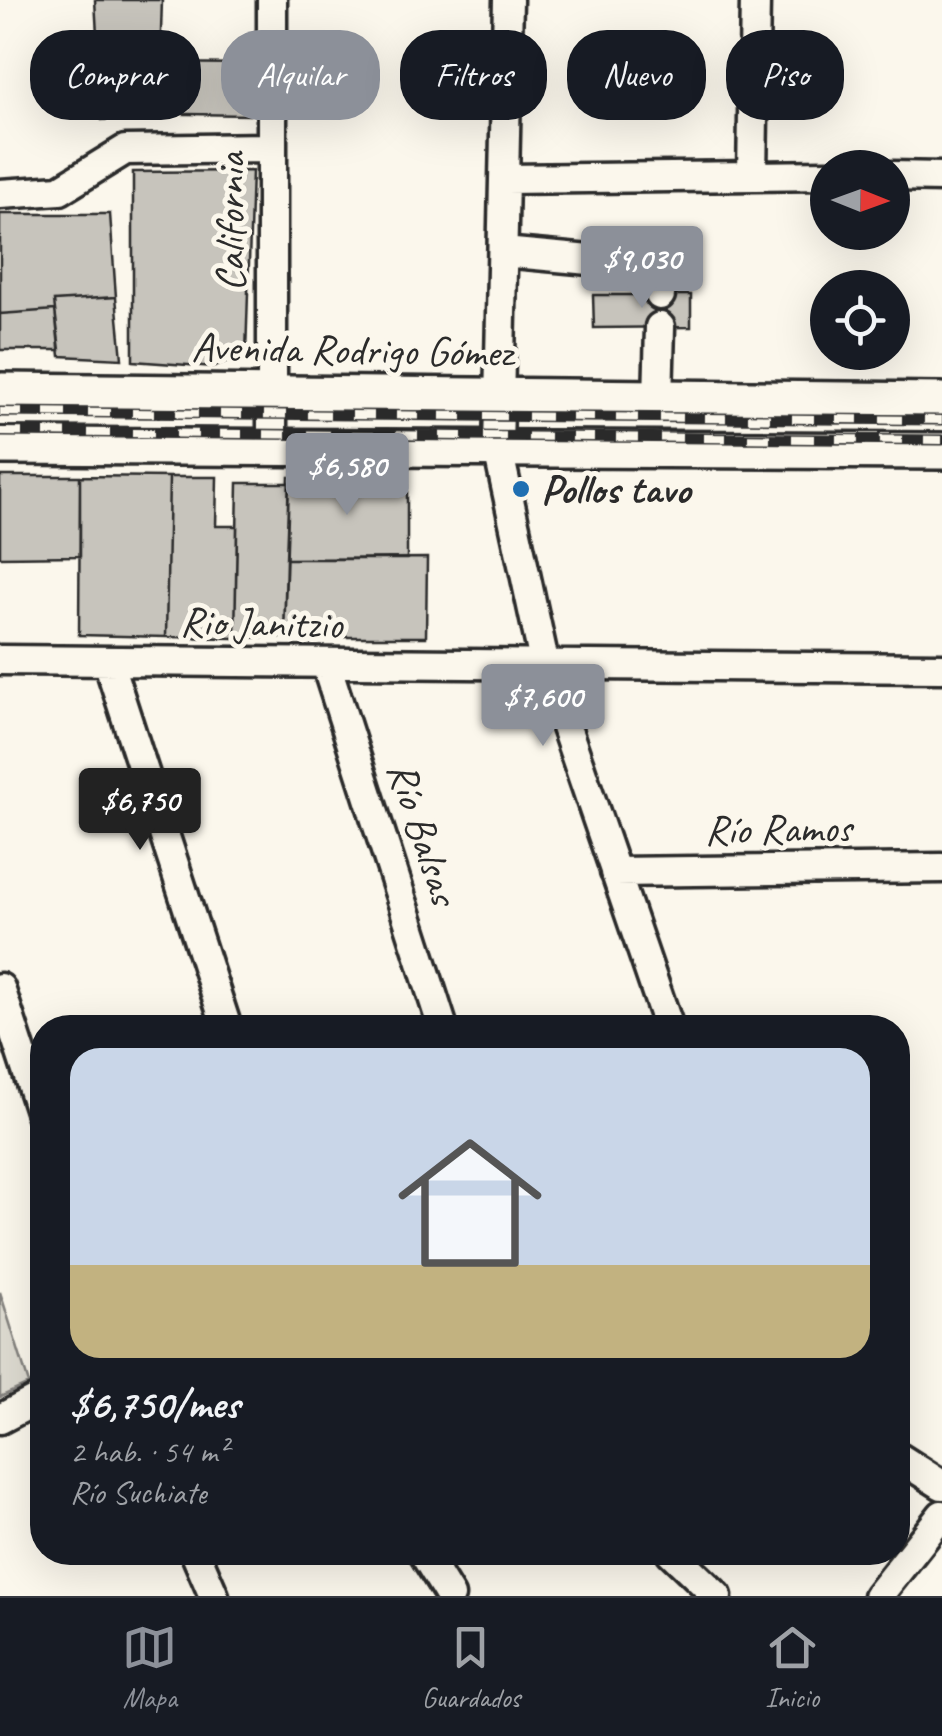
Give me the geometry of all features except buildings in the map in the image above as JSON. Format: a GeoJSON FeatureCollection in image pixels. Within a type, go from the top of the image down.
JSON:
{"type":"FeatureCollection","features":[{"type":"Feature","properties":{"kind":"main road","name":"Avenida Rodrigo Gómez"},"geometry":{"type":"LineString","coordinates":[[0,391],[942,401]]}},
{"type":"Feature","properties":{"kind":"main road"},"geometry":{"type":"LineString","coordinates":[[0,446],[942,451]]}},
{"type":"Feature","properties":{"kind":"street","name":"California"},"geometry":{"type":"LineString","coordinates":[[272,0],[272,445]]}},
{"type":"Feature","properties":{"kind":"street"},"geometry":{"type":"LineString","coordinates":[[508,0],[498,449],[545,666],[664,1015]]}},
{"type":"Feature","properties":{"kind":"street"},"geometry":{"type":"LineString","coordinates":[[752,174],[755,0]]}},
{"type":"Feature","properties":{"kind":"street"},"geometry":{"type":"LineString","coordinates":[[0,194],[60,190],[126,150],[270,148]]}},
{"type":"Feature","properties":{"kind":"street"},"geometry":{"type":"LineString","coordinates":[[506,179],[810,175]]}},
{"type":"Feature","properties":{"kind":"street"},"geometry":{"type":"LineString","coordinates":[[910,176],[942,176]]}},
{"type":"Feature","properties":{"kind":"street"},"geometry":{"type":"LineString","coordinates":[[503,252],[632,264],[655,276],[660,294]]}},
{"type":"Feature","properties":{"kind":"street"},"geometry":{"type":"LineString","coordinates":[[658,399],[660,327]]}},
{"type":"Feature","properties":{"kind":"street","name":"Rio Janitzio"},"geometry":{"type":"LineString","coordinates":[[0,660],[942,668]]}},
{"type":"Feature","properties":{"kind":"street"},"geometry":{"type":"LineString","coordinates":[[108,661],[223,1015]]}},
{"type":"Feature","properties":{"kind":"street","name":"Río Balsas"},"geometry":{"type":"LineString","coordinates":[[326,664],[439,1015]]}},
{"type":"Feature","properties":{"kind":"street","name":"Río Ramos"},"geometry":{"type":"LineString","coordinates":[[615,872],[942,868]]}},
{"type":"Feature","properties":{"kind":"street"},"geometry":{"type":"LineString","coordinates":[[0,988],[30,1080]]}},
{"type":"Feature","properties":{"kind":"street"},"geometry":{"type":"LineString","coordinates":[[0,1418],[30,1403]]}},
{"type":"Feature","properties":{"kind":"street"},"geometry":{"type":"LineString","coordinates":[[910,1465],[942,1485]]}},
{"type":"Feature","properties":{"kind":"street"},"geometry":{"type":"LineString","coordinates":[[910,1556],[942,1515]]}},
{"type":"Feature","properties":{"kind":"street"},"geometry":{"type":"LineString","coordinates":[[201,1565],[214,1596]]}},
{"type":"Feature","properties":{"kind":"street"},"geometry":{"type":"LineString","coordinates":[[431,1565],[450,1596]]}},
{"type":"Feature","properties":{"kind":"street"},"geometry":{"type":"LineString","coordinates":[[685,1565],[717,1596]]}},
{"type":"Feature","properties":{"kind":"street"},"geometry":{"type":"LineString","coordinates":[[878,1596],[902,1565]]}},
{"type":"Feature","properties":{"kind":"shaded area"},"geometry":{"type":"Polygon","coordinates":[[[0,1292],[29,1384],[0,1397],[0,1292]]]}},
{"type":"Feature","properties":{"kind":"railway"},"geometry":{"type":"LineString","coordinates":[[0,412],[942,420]]}},
{"type":"Feature","properties":{"kind":"railway"},"geometry":{"type":"LineString","coordinates":[[0,432],[942,440]]}},
{"type":"Feature","properties":{"kind":"place","name":"Pollos tavo"},"geometry":{"type":"Point","coordinates":[521,489]}}]}
